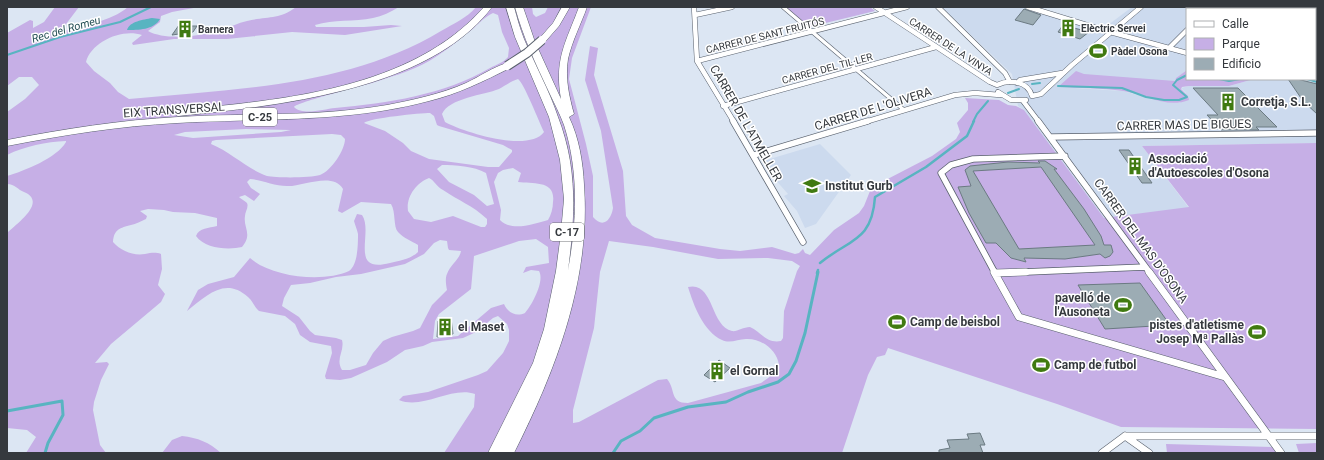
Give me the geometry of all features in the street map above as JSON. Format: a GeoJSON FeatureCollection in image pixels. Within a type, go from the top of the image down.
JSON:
{"type":"FeatureCollection","features":[{"type":"Feature","properties":{"kind":"highway","name":"C-25"},"geometry":{"type":"LineString","coordinates":[[7,136],[85,123],[269,103],[337,90],[393,71],[436,51],[464,32],[488,7]]}},
{"type":"Feature","properties":{"kind":"highway","name":"C-17"},"geometry":{"type":"LineString","coordinates":[[495,453],[539,363],[550,330],[562,271],[567,233],[569,199],[565,160],[554,117],[519,37],[510,7]]}},
{"type":"Feature","properties":{"kind":"highway","name":"C-17"},"geometry":{"type":"LineString","coordinates":[[507,453],[518,434],[550,358],[564,315],[573,275],[578,239],[580,190],[576,154],[569,126],[527,34],[519,7]]}},
{"type":"Feature","properties":{"kind":"highway","name":"EIX TRANSVERSAL"},"geometry":{"type":"LineString","coordinates":[[7,143],[71,132],[170,120],[309,116],[372,111],[436,96],[472,84],[507,66],[527,53],[542,40],[556,24],[566,7]]}},
{"type":"Feature","properties":{"kind":"highway"},"geometry":{"type":"LineString","coordinates":[[569,126],[570,115],[565,98],[562,68],[565,53],[583,7]]}},
{"type":"Feature","properties":{"kind":"street","name":"CARRER DE L'ATMELLER"},"geometry":{"type":"LineString","coordinates":[[694,7],[697,61],[754,155],[803,242]]}},
{"type":"Feature","properties":{"kind":"street"},"geometry":{"type":"LineString","coordinates":[[694,15],[732,7]]}},
{"type":"Feature","properties":{"kind":"street"},"geometry":{"type":"LineString","coordinates":[[783,7],[904,110]]}},
{"type":"Feature","properties":{"kind":"street","name":"CARRER DE LA VINYA"},"geometry":{"type":"LineString","coordinates":[[876,7],[884,14],[936,48],[997,86]]}},
{"type":"Feature","properties":{"kind":"street","name":"CARRER DE SANT FRUITÓS"},"geometry":{"type":"LineString","coordinates":[[697,61],[884,14],[906,7]]}},
{"type":"Feature","properties":{"kind":"street"},"geometry":{"type":"LineString","coordinates":[[938,7],[1005,73],[1010,82]]}},
{"type":"Feature","properties":{"kind":"street"},"geometry":{"type":"LineString","coordinates":[[1028,7],[1186,53]]}},
{"type":"Feature","properties":{"kind":"street"},"geometry":{"type":"LineString","coordinates":[[1023,101],[1028,100],[1032,96],[1041,94],[1064,72],[1141,7]]}},
{"type":"Feature","properties":{"kind":"street"},"geometry":{"type":"LineString","coordinates":[[1248,7],[1252,8]]}},
{"type":"Feature","properties":{"kind":"street"},"geometry":{"type":"LineString","coordinates":[[1169,48],[1186,31]]}},
{"type":"Feature","properties":{"kind":"street","name":"CARRER DEL TIL·LER"},"geometry":{"type":"LineString","coordinates":[[723,106],[936,48]]}},
{"type":"Feature","properties":{"kind":"street"},"geometry":{"type":"LineString","coordinates":[[1017,83],[1020,80],[1064,72]]}},
{"type":"Feature","properties":{"kind":"street"},"geometry":{"type":"LineString","coordinates":[[1000,95],[997,90],[997,86],[1001,83],[1010,82],[1017,83],[1028,88],[1032,92],[1032,96]]}},
{"type":"Feature","properties":{"kind":"street","name":"CARRER DE L'OLIVERA"},"geometry":{"type":"LineString","coordinates":[[754,155],[955,95],[967,93],[1000,95],[1011,100],[1023,101]]}},
{"type":"Feature","properties":{"kind":"street","name":"CARRER DEL MAS D'OSONA"},"geometry":{"type":"LineString","coordinates":[[1023,101],[1051,137],[1281,453]]}},
{"type":"Feature","properties":{"kind":"street","name":"CARRER MAS DE BIGUES"},"geometry":{"type":"LineString","coordinates":[[1051,137],[1317,133]]}},
{"type":"Feature","properties":{"kind":"street"},"geometry":{"type":"LineString","coordinates":[[1064,156],[973,159],[951,165],[941,173],[1019,317],[1225,377]]}},
{"type":"Feature","properties":{"kind":"street"},"geometry":{"type":"LineString","coordinates":[[995,272],[1145,267]]}},
{"type":"Feature","properties":{"kind":"street"},"geometry":{"type":"LineString","coordinates":[[1125,436],[1149,453]]}},
{"type":"Feature","properties":{"kind":"street"},"geometry":{"type":"LineString","coordinates":[[1102,453],[1125,436],[1317,436]]}},
{"type":"Feature","properties":{"kind":"shaded area"},"geometry":{"type":"Polygon","coordinates":[[[942,7],[1036,7],[1104,28],[1132,7],[1210,7],[1186,8],[1186,71],[1176,78],[1175,82],[1130,89],[1058,87],[1123,91],[1160,101],[1180,103],[1186,93],[1181,88],[1189,86],[1229,86],[1250,80],[1304,80],[1317,83],[1317,143],[1142,146],[1189,208],[1104,218],[1024,110],[1018,106],[1012,74],[942,7]]]}},
{"type":"Feature","properties":{"kind":"shaded area","name":"Institut Gurb"},"geometry":{"type":"Polygon","coordinates":[[[820,144],[851,175],[816,224],[805,228],[797,211],[784,196],[788,194],[773,177],[776,176],[763,161],[820,144]]]}},
{"type":"Feature","properties":{"kind":"green space"},"geometry":{"type":"Polygon","coordinates":[[[55,7],[79,7],[63,28],[64,31],[114,16],[128,7],[199,7],[172,12],[161,16],[160,22],[148,31],[164,36],[174,37],[194,36],[213,32],[254,19],[278,16],[296,7],[399,7],[386,14],[373,18],[329,22],[315,25],[316,27],[402,26],[345,35],[292,32],[227,39],[174,39],[133,45],[132,43],[142,35],[126,33],[108,38],[94,48],[86,62],[118,92],[129,99],[249,88],[290,82],[368,64],[405,50],[441,31],[460,20],[476,7],[532,7],[533,14],[536,17],[545,13],[548,7],[591,7],[572,58],[569,79],[593,176],[593,217],[597,221],[603,223],[606,222],[613,208],[601,131],[585,80],[590,46],[598,48],[594,75],[623,171],[626,216],[632,225],[655,238],[740,251],[772,247],[795,254],[799,253],[803,249],[805,253],[810,255],[834,230],[859,213],[864,206],[870,191],[876,185],[932,156],[956,139],[960,132],[957,123],[968,110],[968,103],[965,98],[999,100],[1008,105],[1016,106],[1024,110],[1104,218],[1189,207],[1142,146],[1317,143],[1317,429],[1121,427],[1057,404],[888,348],[885,355],[877,357],[868,375],[842,453],[444,453],[474,407],[475,394],[466,392],[456,393],[418,402],[399,400],[403,396],[428,392],[487,371],[503,353],[509,341],[509,330],[507,324],[498,316],[493,318],[476,332],[463,338],[432,342],[423,346],[405,350],[387,362],[351,378],[340,380],[326,379],[325,376],[332,353],[331,346],[310,342],[300,335],[295,324],[285,316],[259,311],[250,299],[240,291],[231,288],[216,290],[187,311],[198,290],[208,284],[234,277],[250,258],[259,265],[271,270],[298,276],[326,277],[349,271],[354,264],[357,254],[358,234],[354,221],[357,214],[362,215],[365,222],[365,250],[366,257],[370,263],[377,265],[394,262],[408,258],[418,252],[418,245],[402,236],[396,230],[394,211],[391,204],[361,202],[342,213],[338,211],[343,189],[332,181],[316,181],[287,186],[250,179],[247,182],[251,188],[260,194],[254,201],[245,195],[239,197],[247,203],[245,220],[247,238],[242,247],[218,248],[205,244],[196,236],[197,233],[199,231],[217,226],[217,218],[195,213],[148,209],[140,211],[147,216],[146,219],[121,228],[116,232],[113,242],[123,250],[136,254],[161,254],[162,269],[158,285],[165,294],[161,302],[111,344],[95,363],[107,362],[109,364],[101,380],[93,410],[100,445],[106,453],[26,453],[36,437],[27,430],[7,428],[7,233],[28,213],[32,207],[33,201],[31,196],[10,184],[7,184],[7,176],[40,163],[62,148],[66,141],[36,145],[7,155],[7,112],[25,99],[39,85],[32,77],[19,77],[7,86],[7,33],[30,20],[33,21],[33,28],[44,22],[55,7]],[[493,13],[447,50],[423,65],[391,77],[318,98],[294,107],[298,110],[308,112],[395,100],[435,91],[472,77],[500,63],[508,57],[509,48],[502,32],[498,15],[493,13]],[[518,79],[499,89],[452,104],[442,114],[445,122],[466,131],[496,139],[525,141],[536,138],[544,132],[528,95],[518,79]],[[430,113],[385,118],[364,123],[385,131],[403,143],[411,151],[429,159],[488,167],[499,167],[512,152],[512,150],[503,145],[439,126],[437,125],[434,116],[430,113]],[[246,129],[185,132],[174,135],[193,138],[291,130],[246,129]],[[332,134],[216,140],[212,141],[211,144],[267,176],[302,177],[320,175],[329,169],[337,160],[343,149],[345,139],[341,135],[332,134]],[[442,165],[437,169],[449,182],[474,195],[487,206],[494,204],[486,173],[470,167],[458,166],[442,165]],[[513,168],[503,170],[498,173],[494,182],[501,210],[500,220],[510,226],[523,226],[548,220],[553,204],[553,195],[551,190],[542,184],[518,182],[521,173],[513,168]],[[429,178],[424,180],[416,187],[410,196],[408,206],[408,211],[414,219],[431,222],[453,216],[481,227],[485,227],[487,224],[487,219],[481,214],[441,189],[429,178]],[[536,239],[519,241],[474,256],[471,289],[439,314],[435,321],[433,339],[458,336],[491,308],[504,304],[510,312],[518,315],[525,313],[537,293],[540,275],[539,271],[531,270],[523,273],[526,267],[549,263],[548,247],[536,239]],[[440,240],[434,243],[424,254],[405,264],[361,274],[291,285],[284,298],[282,306],[299,317],[315,335],[342,340],[343,344],[339,362],[342,370],[350,370],[366,365],[373,353],[383,341],[420,328],[432,305],[447,290],[446,276],[450,268],[459,257],[461,251],[449,250],[447,241],[440,240]],[[609,241],[600,272],[594,328],[573,410],[573,423],[579,422],[658,380],[667,379],[670,383],[675,398],[678,401],[688,403],[761,383],[771,376],[779,365],[778,360],[772,350],[763,343],[752,339],[728,342],[715,336],[700,317],[688,287],[696,287],[703,291],[708,297],[715,313],[725,327],[734,331],[750,327],[772,341],[781,341],[783,338],[784,311],[800,266],[792,261],[768,258],[718,259],[653,247],[609,241]]]}},
{"type":"Feature","properties":{"kind":"green space"},"geometry":{"type":"Polygon","coordinates":[[[784,7],[870,7],[875,11],[809,27],[784,7]]]}},
{"type":"Feature","properties":{"kind":"green space"},"geometry":{"type":"Polygon","coordinates":[[[1076,71],[1084,74],[1175,81],[1176,78],[1186,71],[1186,80],[1250,80],[1229,86],[1182,87],[1181,89],[1188,96],[1189,100],[1172,103],[1123,91],[1058,87],[1076,71]]]}},
{"type":"Feature","properties":{"kind":"green space"},"geometry":{"type":"Polygon","coordinates":[[[182,436],[203,441],[221,453],[162,453],[172,440],[182,436]]]}},
{"type":"Feature","properties":{"kind":"green space"},"geometry":{"type":"Polygon","coordinates":[[[1317,443],[1317,453],[1299,453],[1296,444],[1317,443]]]}},
{"type":"Feature","properties":{"kind":"green space"},"geometry":{"type":"Polygon","coordinates":[[[1166,444],[1274,447],[1279,453],[1167,453],[1166,444]]]}},
{"type":"Feature","properties":{"kind":"water"},"geometry":{"type":"Polygon","coordinates":[[[152,18],[160,19],[157,23],[150,27],[127,30],[134,23],[152,18]]]}},
{"type":"Feature","properties":{"kind":"building"},"geometry":{"type":"Polygon","coordinates":[[[1024,9],[1041,15],[1033,25],[1015,20],[1024,9]]]}},
{"type":"Feature","properties":{"kind":"building","name":"Barnera"},"geometry":{"type":"Polygon","coordinates":[[[179,25],[197,26],[193,32],[172,35],[179,25]]]}},
{"type":"Feature","properties":{"kind":"building","name":"Elèctric Servei"},"geometry":{"type":"Polygon","coordinates":[[[1063,25],[1089,32],[1080,39],[1058,32],[1063,25]]]}},
{"type":"Feature","properties":{"kind":"building"},"geometry":{"type":"Polygon","coordinates":[[[1289,80],[1301,80],[1317,84],[1317,114],[1303,101],[1289,80]]]}},
{"type":"Feature","properties":{"kind":"building","name":"Corretja, S.L."},"geometry":{"type":"Polygon","coordinates":[[[1193,88],[1238,88],[1277,127],[1256,127],[1259,130],[1221,130],[1207,115],[1218,115],[1193,88]]]}},
{"type":"Feature","properties":{"kind":"building","name":"Associació d'Autoescoles d'Osona"},"geometry":{"type":"Polygon","coordinates":[[[1119,150],[1129,150],[1152,183],[1142,183],[1119,150]]]}},
{"type":"Feature","properties":{"kind":"building"},"geometry":{"type":"Polygon","coordinates":[[[1038,161],[1045,161],[1057,169],[1054,169],[1084,209],[1101,236],[1104,245],[1111,245],[1113,252],[1110,256],[1105,258],[1100,254],[1065,259],[1024,258],[1026,262],[1011,258],[996,243],[986,243],[969,213],[958,187],[971,186],[965,170],[970,166],[1008,162],[1040,163],[1038,161]],[[1041,167],[973,171],[1019,249],[1095,245],[1041,167]]]}},
{"type":"Feature","properties":{"kind":"building","name":"pavelló de l'Ausoneta"},"geometry":{"type":"Polygon","coordinates":[[[1140,283],[1170,325],[1105,329],[1078,285],[1140,283]]]}},
{"type":"Feature","properties":{"kind":"building","name":"el Maset"},"geometry":{"type":"Polygon","coordinates":[[[451,318],[453,334],[437,337],[438,321],[451,318]]]}},
{"type":"Feature","properties":{"kind":"building","name":"el Gornal"},"geometry":{"type":"Polygon","coordinates":[[[719,360],[730,368],[715,382],[704,375],[719,360]]]}},
{"type":"Feature","properties":{"kind":"building"},"geometry":{"type":"Polygon","coordinates":[[[980,433],[985,445],[980,445],[983,453],[939,453],[939,450],[950,448],[947,440],[969,439],[967,434],[980,433]]]}},
{"type":"Feature","properties":{"kind":"waterway","name":"Rec del Romeu"},"geometry":{"type":"LineString","coordinates":[[7,55],[60,37],[120,22],[151,7]]}},
{"type":"Feature","properties":{"kind":"waterway"},"geometry":{"type":"LineString","coordinates":[[1058,86],[1122,88],[1146,97],[1164,100],[1179,100],[1187,97],[1173,85],[1177,80],[1186,76]]}},
{"type":"Feature","properties":{"kind":"waterway"},"geometry":{"type":"LineString","coordinates":[[1224,80],[1234,80]]}},
{"type":"Feature","properties":{"kind":"waterway"},"geometry":{"type":"LineString","coordinates":[[1310,80],[1317,82]]}},
{"type":"Feature","properties":{"kind":"waterway"},"geometry":{"type":"LineString","coordinates":[[1032,84],[1040,83]]}},
{"type":"Feature","properties":{"kind":"waterway"},"geometry":{"type":"LineString","coordinates":[[1008,93],[1019,89]]}},
{"type":"Feature","properties":{"kind":"waterway"},"geometry":{"type":"LineString","coordinates":[[973,122],[977,114],[988,101]]}},
{"type":"Feature","properties":{"kind":"waterway"},"geometry":{"type":"LineString","coordinates":[[820,263],[857,238],[864,231],[873,212],[875,197],[926,167],[967,136],[974,121]]}},
{"type":"Feature","properties":{"kind":"waterway"},"geometry":{"type":"LineString","coordinates":[[613,453],[621,441],[640,431],[654,418],[688,407],[726,402],[748,392],[778,382],[789,374],[796,361],[805,333],[818,272]]}},
{"type":"Feature","properties":{"kind":"waterway"},"geometry":{"type":"LineString","coordinates":[[7,411],[62,401],[63,415],[48,443],[45,453]]}},
{"type":"Feature","properties":{"kind":"place","name":"Elèctric Servei"},"geometry":{"type":"Point","coordinates":[1068,28]}},
{"type":"Feature","properties":{"kind":"place","name":"Barnera"},"geometry":{"type":"Point","coordinates":[185,29]}},
{"type":"Feature","properties":{"kind":"place","name":"Pàdel Osona"},"geometry":{"type":"Point","coordinates":[1098,51]}},
{"type":"Feature","properties":{"kind":"place","name":"Corretja, S.L."},"geometry":{"type":"Point","coordinates":[1228,102]}},
{"type":"Feature","properties":{"kind":"place","name":"Associació d'Autoescoles d'Osona"},"geometry":{"type":"Point","coordinates":[1135,166]}},
{"type":"Feature","properties":{"kind":"place","name":"Institut Gurb"},"geometry":{"type":"Point","coordinates":[812,186]}},
{"type":"Feature","properties":{"kind":"place","name":"pavelló de l'Ausoneta"},"geometry":{"type":"Point","coordinates":[1123,305]}},
{"type":"Feature","properties":{"kind":"place","name":"Camp de beisbol"},"geometry":{"type":"Point","coordinates":[897,322]}},
{"type":"Feature","properties":{"kind":"place","name":"el Maset"},"geometry":{"type":"Point","coordinates":[445,327]}},
{"type":"Feature","properties":{"kind":"place","name":"pistes d'atletisme Josep Mª Pallàs"},"geometry":{"type":"Point","coordinates":[1257,332]}},
{"type":"Feature","properties":{"kind":"place","name":"Camp de futbol"},"geometry":{"type":"Point","coordinates":[1041,365]}},
{"type":"Feature","properties":{"kind":"place","name":"el Gornal"},"geometry":{"type":"Point","coordinates":[717,371]}}]}
